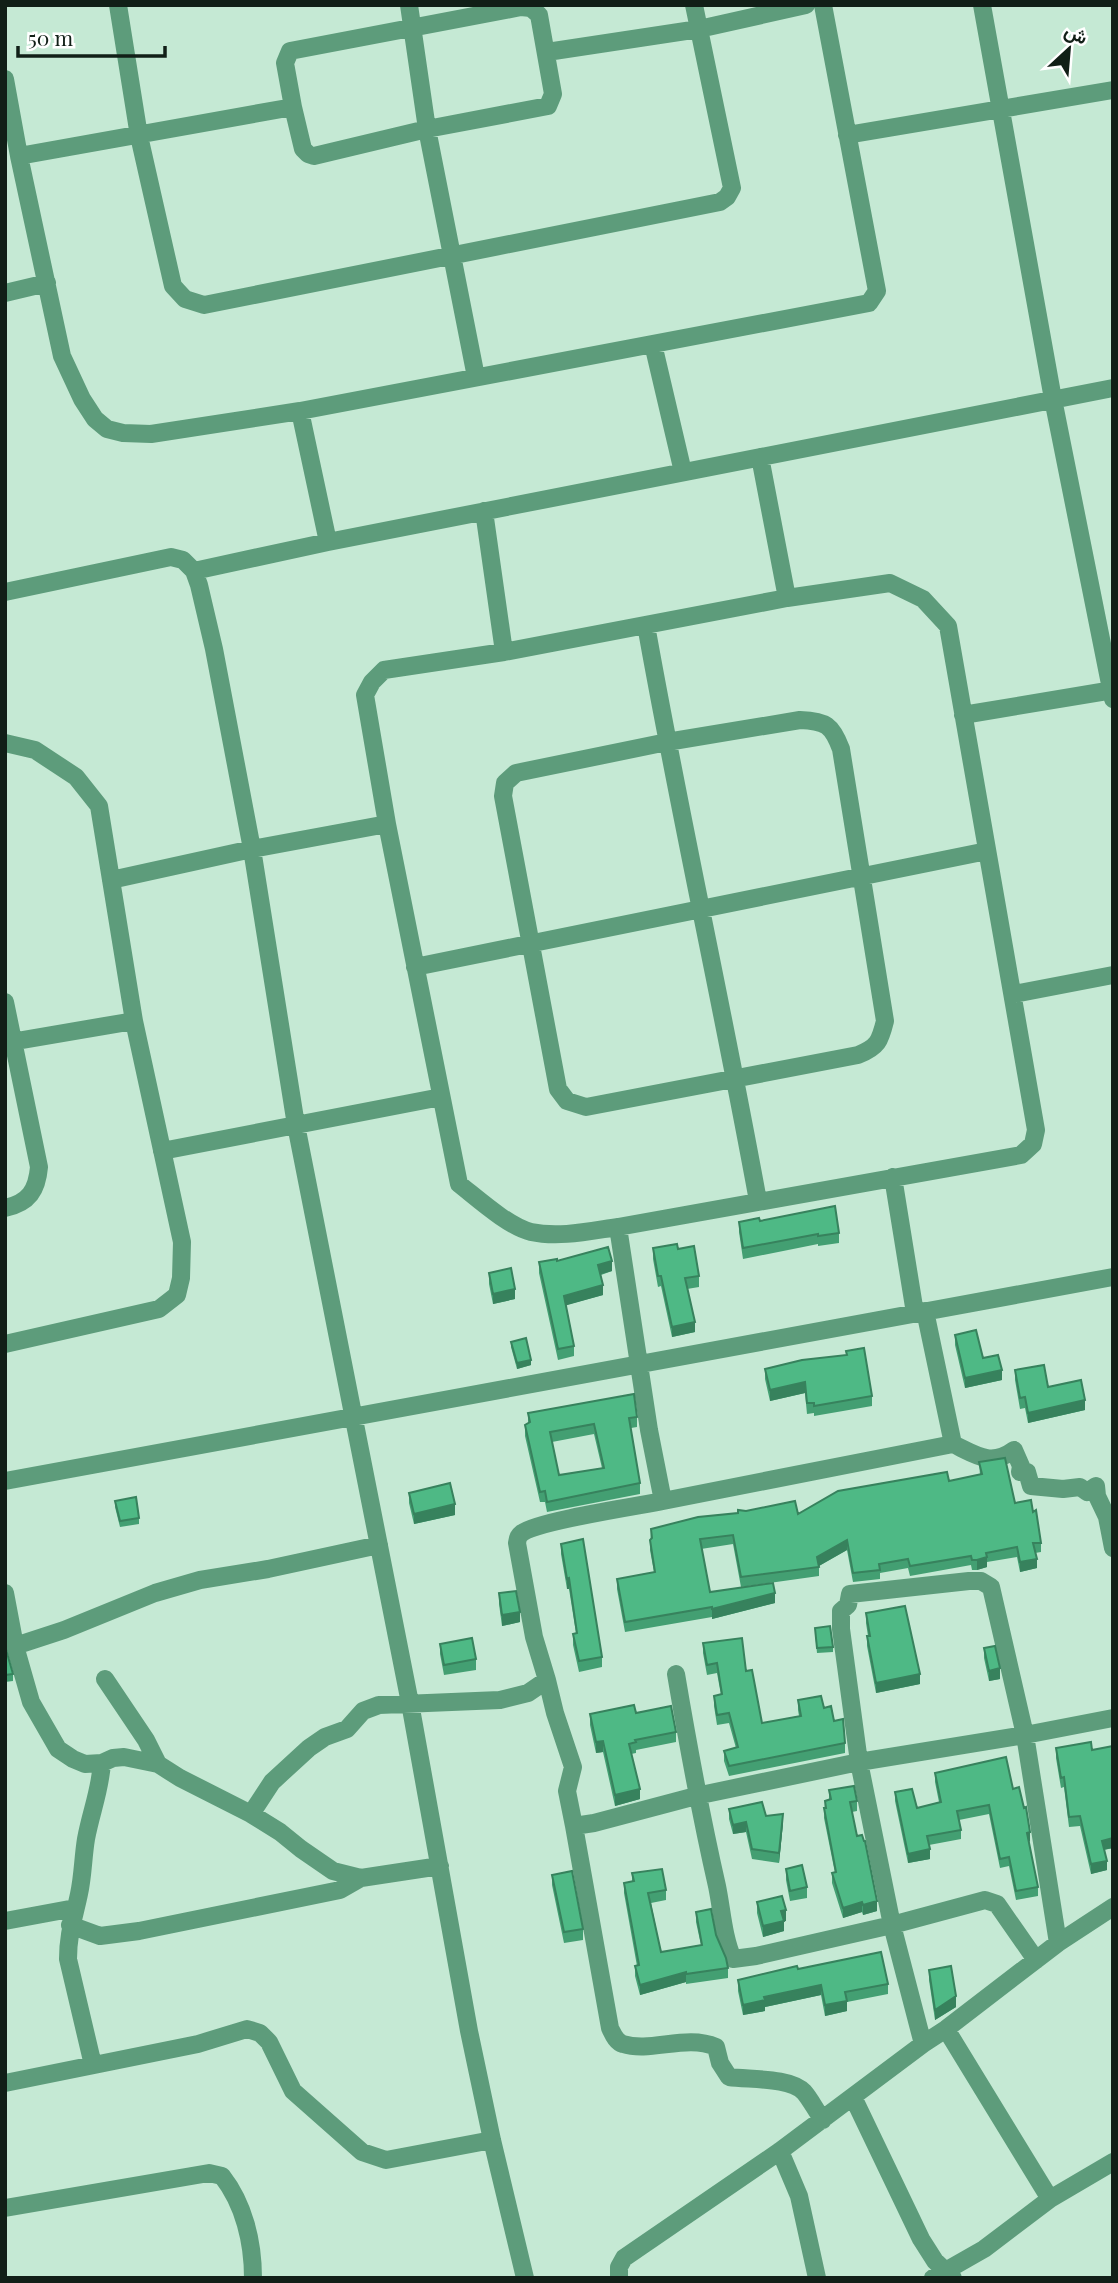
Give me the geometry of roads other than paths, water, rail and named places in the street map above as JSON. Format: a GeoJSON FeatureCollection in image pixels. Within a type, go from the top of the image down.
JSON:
{"type":"FeatureCollection","features":[{"type":"Feature","properties":{"kind":"street"},"geometry":{"type":"LineString","coordinates":[[118,5],[139,136],[173,286],[185,299],[204,305],[720,202],[732,188],[694,5]]}},
{"type":"Feature","properties":{"kind":"street"},"geometry":{"type":"LineString","coordinates":[[409,5],[427,130],[476,377]]}},
{"type":"Feature","properties":{"kind":"street"},"geometry":{"type":"LineString","coordinates":[[547,52],[699,29],[806,5]]}},
{"type":"Feature","properties":{"kind":"street"},"geometry":{"type":"LineString","coordinates":[[5,79],[62,356],[82,399],[95,419],[107,429],[122,433],[151,433],[300,411],[869,303],[877,291],[823,5]]}},
{"type":"Feature","properties":{"kind":"street"},"geometry":{"type":"LineString","coordinates":[[963,715],[1112,693],[1053,398],[982,5]]}},
{"type":"Feature","properties":{"kind":"street"},"geometry":{"type":"LineString","coordinates":[[521,7],[531,8],[539,15],[547,52],[553,94],[548,106],[314,156],[303,149],[285,63],[290,51],[521,7]]}},
{"type":"Feature","properties":{"kind":"street"},"geometry":{"type":"LineString","coordinates":[[847,135],[1113,90]]}},
{"type":"Feature","properties":{"kind":"street"},"geometry":{"type":"LineString","coordinates":[[19,156],[293,107]]}},
{"type":"Feature","properties":{"kind":"street"},"geometry":{"type":"LineString","coordinates":[[5,293],[47,283]]}},
{"type":"Feature","properties":{"kind":"street"},"geometry":{"type":"LineString","coordinates":[[653,344],[682,472]]}},
{"type":"Feature","properties":{"kind":"street"},"geometry":{"type":"LineString","coordinates":[[194,571],[328,542],[1113,387]]}},
{"type":"Feature","properties":{"kind":"street"},"geometry":{"type":"LineString","coordinates":[[300,411],[328,542]]}},
{"type":"Feature","properties":{"kind":"street"},"geometry":{"type":"LineString","coordinates":[[760,457],[787,598]]}},
{"type":"Feature","properties":{"kind":"street"},"geometry":{"type":"LineString","coordinates":[[484,511],[504,652]]}},
{"type":"Feature","properties":{"kind":"street"},"geometry":{"type":"LineString","coordinates":[[5,592],[171,557],[183,560],[194,571],[199,584],[252,849],[296,1125],[410,1703],[469,2031],[525,2278]]}},
{"type":"Feature","properties":{"kind":"street"},"geometry":{"type":"LineString","coordinates":[[890,583],[923,599],[948,626],[1014,994],[1036,1130],[1033,1144],[1021,1156],[618,1227],[565,1234],[529,1232],[498,1214],[458,1184],[387,824],[365,695],[372,682],[384,670],[504,652],[787,598],[890,583]]}},
{"type":"Feature","properties":{"kind":"street"},"geometry":{"type":"LineString","coordinates":[[646,625],[758,1201]]}},
{"type":"Feature","properties":{"kind":"street"},"geometry":{"type":"LineString","coordinates":[[800,720],[818,721],[834,730],[841,749],[861,875],[885,1021],[880,1039],[872,1050],[858,1055],[586,1107],[567,1101],[558,1088],[529,946],[503,796],[505,783],[516,773],[667,742],[800,720]]}},
{"type":"Feature","properties":{"kind":"street"},"geometry":{"type":"LineString","coordinates":[[5,743],[35,750],[76,777],[99,806],[134,1021],[182,1242],[181,1278],[177,1295],[159,1308],[5,1344]]}},
{"type":"Feature","properties":{"kind":"street"},"geometry":{"type":"LineString","coordinates":[[111,880],[252,849],[387,824]]}},
{"type":"Feature","properties":{"kind":"street"},"geometry":{"type":"LineString","coordinates":[[415,967],[987,851]]}},
{"type":"Feature","properties":{"kind":"street"},"geometry":{"type":"LineString","coordinates":[[1014,994],[1113,975]]}},
{"type":"Feature","properties":{"kind":"street"},"geometry":{"type":"LineString","coordinates":[[5,1002],[9,1042],[39,1167],[38,1184],[28,1197],[5,1208]]}},
{"type":"Feature","properties":{"kind":"street"},"geometry":{"type":"LineString","coordinates":[[9,1042],[134,1021]]}},
{"type":"Feature","properties":{"kind":"street"},"geometry":{"type":"LineString","coordinates":[[162,1151],[441,1097]]}},
{"type":"Feature","properties":{"kind":"street"},"geometry":{"type":"LineString","coordinates":[[893,1177],[920,1312],[953,1444]]}},
{"type":"Feature","properties":{"kind":"street"},"geometry":{"type":"LineString","coordinates":[[618,1227],[638,1363],[663,1501]]}},
{"type":"Feature","properties":{"kind":"street"},"geometry":{"type":"LineString","coordinates":[[5,1481],[1113,1277]]}},
{"type":"Feature","properties":{"kind":"street"},"geometry":{"type":"LineString","coordinates":[[823,2120],[802,2090],[781,2080],[754,2081],[729,2077],[720,2063],[716,2047],[705,2042],[645,2046],[621,2044],[614,2037],[610,2028],[567,1791],[573,1767],[534,1637],[517,1543],[519,1536],[544,1525],[953,1444],[992,1460],[1006,1456],[1014,1450],[1021,1466],[1020,1472],[1027,1472],[1031,1486],[1063,1489],[1080,1487],[1087,1492],[1096,1486],[1097,1496],[1107,1517],[1113,1548]]}},
{"type":"Feature","properties":{"kind":"street"},"geometry":{"type":"LineString","coordinates":[[15,1646],[64,1630],[155,1593],[200,1580],[268,1569],[379,1545]]}},
{"type":"Feature","properties":{"kind":"street"},"geometry":{"type":"LineString","coordinates":[[923,2044],[892,1925],[859,1762],[841,1629],[841,1611],[848,1605],[850,1594],[969,1581],[986,1583],[991,1587],[1025,1735],[1058,1943]]}},
{"type":"Feature","properties":{"kind":"street"},"geometry":{"type":"LineString","coordinates":[[5,1593],[15,1646],[31,1702],[58,1749],[85,1765],[124,1757],[158,1764],[251,1814],[333,1871],[361,1878]]}},
{"type":"Feature","properties":{"kind":"street"},"geometry":{"type":"LineString","coordinates":[[676,1674],[696,1796],[724,1918],[726,1941],[733,1959],[892,1925],[985,1900],[997,1904],[1036,1960]]}},
{"type":"Feature","properties":{"kind":"street"},"geometry":{"type":"LineString","coordinates":[[105,1679],[146,1740],[158,1764]]}},
{"type":"Feature","properties":{"kind":"street"},"geometry":{"type":"LineString","coordinates":[[251,1814],[272,1782],[309,1748],[325,1737],[347,1729],[363,1711],[379,1705],[500,1700],[528,1693],[547,1680]]}},
{"type":"Feature","properties":{"kind":"street"},"geometry":{"type":"LineString","coordinates":[[574,1826],[696,1796],[859,1762],[1025,1735],[1113,1717]]}},
{"type":"Feature","properties":{"kind":"street"},"geometry":{"type":"LineString","coordinates":[[93,2065],[68,1959],[87,1836],[101,1784],[102,1763]]}},
{"type":"Feature","properties":{"kind":"street"},"geometry":{"type":"LineString","coordinates":[[5,1921],[73,1916],[100,1936],[139,1931],[340,1890],[361,1878],[440,1866]]}},
{"type":"Feature","properties":{"kind":"street"},"geometry":{"type":"LineString","coordinates":[[620,2278],[619,2267],[624,2258],[780,2151],[1058,1943],[1113,1907]]}},
{"type":"Feature","properties":{"kind":"street"},"geometry":{"type":"LineString","coordinates":[[5,2083],[198,2044],[247,2029],[260,2034],[269,2042],[293,2091],[362,2152],[386,2160],[492,2140]]}},
{"type":"Feature","properties":{"kind":"street"},"geometry":{"type":"LineString","coordinates":[[946,2029],[1050,2199]]}},
{"type":"Feature","properties":{"kind":"street"},"geometry":{"type":"LineString","coordinates":[[853,2097],[921,2239],[944,2276],[1050,2199],[1113,2162]]}},
{"type":"Feature","properties":{"kind":"street"},"geometry":{"type":"LineString","coordinates":[[780,2151],[799,2196],[817,2278]]}},
{"type":"Feature","properties":{"kind":"street"},"geometry":{"type":"LineString","coordinates":[[5,2208],[209,2173],[222,2176],[244,2216],[253,2263],[253,2278]]}}]}
